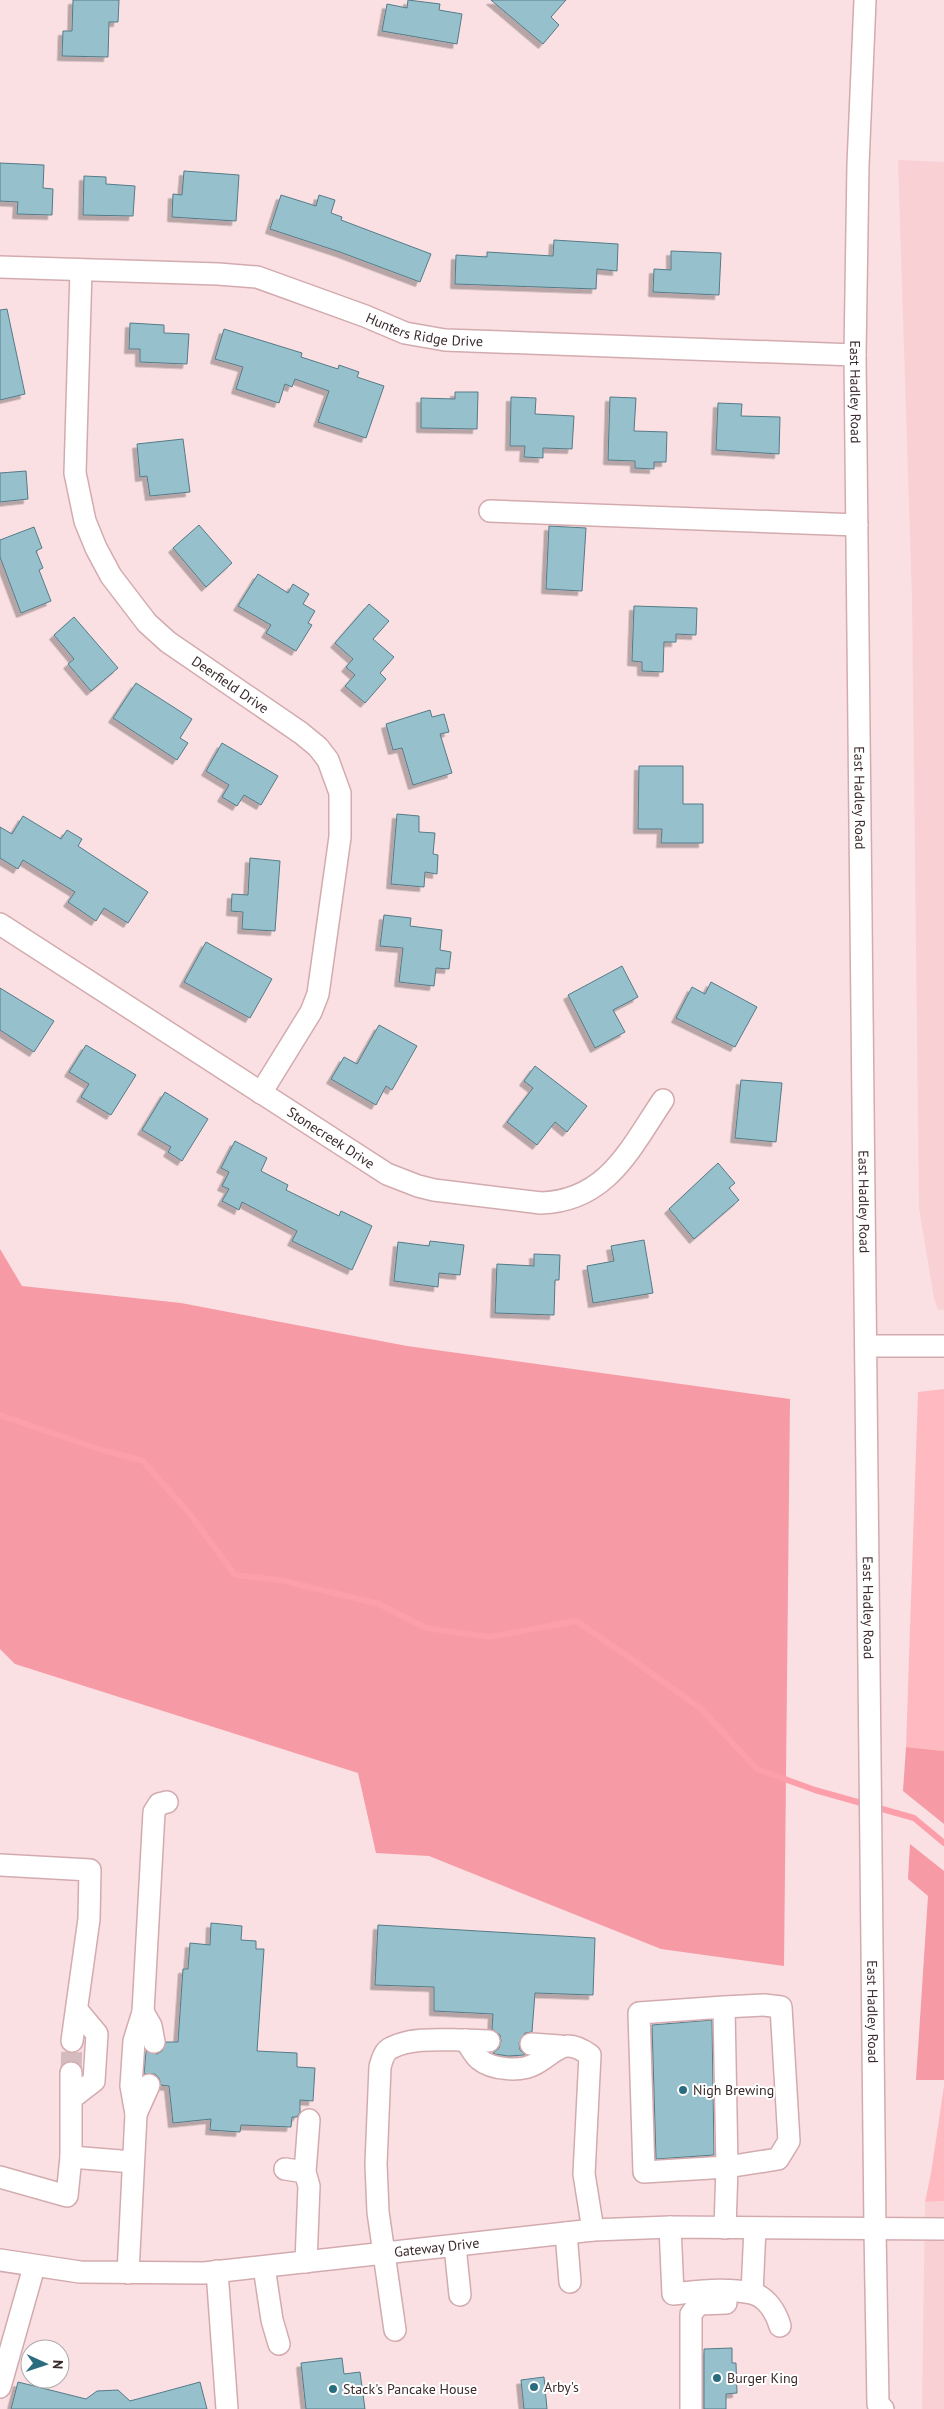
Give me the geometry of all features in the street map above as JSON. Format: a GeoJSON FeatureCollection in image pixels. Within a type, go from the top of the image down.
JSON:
{"type":"FeatureCollection","features":[{"type":"Feature","properties":{"kind":"street","name":"East Hadley Road"},"geometry":{"type":"LineString","coordinates":[[865,0],[858,165],[855,355],[878,2407]]}},
{"type":"Feature","properties":{"kind":"street","name":"Hunters Ridge Drive"},"geometry":{"type":"LineString","coordinates":[[0,267],[257,277],[365,316],[405,333],[446,340],[855,355]]}},
{"type":"Feature","properties":{"kind":"street","name":"Deerfield Drive"},"geometry":{"type":"LineString","coordinates":[[81,270],[75,473],[85,521],[96,548],[111,576],[147,623],[168,642],[302,732],[318,747],[328,760],[340,793],[340,837],[318,994],[311,1012],[261,1093]]}},
{"type":"Feature","properties":{"kind":"street"},"geometry":{"type":"LineString","coordinates":[[490,511],[857,525]]}},
{"type":"Feature","properties":{"kind":"street","name":"Stonecreek Drive"},"geometry":{"type":"LineString","coordinates":[[0,924],[387,1174],[402,1181],[434,1190],[540,1203],[576,1198],[605,1180],[620,1165],[664,1100]]}},
{"type":"Feature","properties":{"kind":"street"},"geometry":{"type":"LineString","coordinates":[[867,1346],[944,1346]]}},
{"type":"Feature","properties":{"kind":"street"},"geometry":{"type":"LineString","coordinates":[[128,2273],[136,2114],[131,2086],[134,2041],[143,2012],[154,1812],[160,1804],[167,1802]]}},
{"type":"Feature","properties":{"kind":"street"},"geometry":{"type":"LineString","coordinates":[[0,1865],[90,1870],[89,1919],[72,2041]]}},
{"type":"Feature","properties":{"kind":"street"},"geometry":{"type":"LineString","coordinates":[[764,2005],[781,2007],[788,2141],[778,2159],[727,2166],[644,2172],[639,2013],[764,2005]]}},
{"type":"Feature","properties":{"kind":"street"},"geometry":{"type":"LineString","coordinates":[[724,2007],[727,2166],[725,2228]]}},
{"type":"Feature","properties":{"kind":"street"},"geometry":{"type":"LineString","coordinates":[[72,2098],[94,2081],[97,2034],[77,2010]]}},
{"type":"Feature","properties":{"kind":"street"},"geometry":{"type":"LineString","coordinates":[[143,2012],[151,2026],[154,2042]]}},
{"type":"Feature","properties":{"kind":"street"},"geometry":{"type":"LineString","coordinates":[[395,2330],[378,2212],[376,2164],[383,2057],[390,2048],[406,2043],[435,2040],[489,2041]]}},
{"type":"Feature","properties":{"kind":"street"},"geometry":{"type":"LineString","coordinates":[[465,2040],[478,2058],[489,2066],[509,2068],[524,2068],[535,2064],[560,2046]]}},
{"type":"Feature","properties":{"kind":"street"},"geometry":{"type":"LineString","coordinates":[[531,2044],[579,2047],[590,2055],[584,2174],[593,2230]]}},
{"type":"Feature","properties":{"kind":"street"},"geometry":{"type":"LineString","coordinates":[[0,2177],[66,2196],[71,2157],[72,2098],[70,2073]]}},
{"type":"Feature","properties":{"kind":"street"},"geometry":{"type":"LineString","coordinates":[[136,2114],[149,2085]]}},
{"type":"Feature","properties":{"kind":"street"},"geometry":{"type":"LineString","coordinates":[[306,2262],[309,2186],[295,2171],[309,2120]]}},
{"type":"Feature","properties":{"kind":"street"},"geometry":{"type":"LineString","coordinates":[[71,2157],[133,2162]]}},
{"type":"Feature","properties":{"kind":"street"},"geometry":{"type":"LineString","coordinates":[[670,2228],[673,2294],[697,2291],[752,2293],[771,2306],[776,2312],[780,2326]]}},
{"type":"Feature","properties":{"kind":"street","name":"Gateway Drive"},"geometry":{"type":"LineString","coordinates":[[0,2260],[34,2267],[80,2272],[217,2271],[264,2268],[593,2230],[670,2228],[944,2229]]}},
{"type":"Feature","properties":{"kind":"street"},"geometry":{"type":"LineString","coordinates":[[752,2293],[755,2228]]}},
{"type":"Feature","properties":{"kind":"street"},"geometry":{"type":"LineString","coordinates":[[566,2234],[570,2282]]}},
{"type":"Feature","properties":{"kind":"street"},"geometry":{"type":"LineString","coordinates":[[454,2246],[460,2295]]}},
{"type":"Feature","properties":{"kind":"street"},"geometry":{"type":"LineString","coordinates":[[0,2387],[34,2267]]}},
{"type":"Feature","properties":{"kind":"street"},"geometry":{"type":"LineString","coordinates":[[264,2268],[272,2320],[279,2344]]}},
{"type":"Feature","properties":{"kind":"street"},"geometry":{"type":"LineString","coordinates":[[217,2271],[227,2409]]}},
{"type":"Feature","properties":{"kind":"street"},"geometry":{"type":"LineString","coordinates":[[691,2409],[690,2322],[695,2308],[699,2304],[707,2303],[752,2303],[771,2306]]}},
{"type":"Feature","properties":{"kind":"shaded area"},"geometry":{"type":"Polygon","coordinates":[[[898,160],[944,162],[944,1310],[938,1310],[934,1298],[919,1208],[912,599],[898,160]]]}},
{"type":"Feature","properties":{"kind":"shaded area"},"geometry":{"type":"Polygon","coordinates":[[[0,1249],[22,1286],[181,1303],[407,1346],[790,1399],[784,1966],[661,1949],[429,1856],[376,1853],[358,1773],[15,1664],[0,1649],[0,1249]]]}},
{"type":"Feature","properties":{"kind":"shaded area"},"geometry":{"type":"Polygon","coordinates":[[[944,1389],[944,1751],[906,1747],[918,1392],[944,1389]]]}},
{"type":"Feature","properties":{"kind":"shaded area"},"geometry":{"type":"Polygon","coordinates":[[[906,1747],[944,1751],[944,1824],[903,1791],[906,1747]]]}},
{"type":"Feature","properties":{"kind":"shaded area"},"geometry":{"type":"Polygon","coordinates":[[[910,1844],[944,1871],[944,2080],[916,2080],[928,1896],[908,1879],[910,1844]]]}},
{"type":"Feature","properties":{"kind":"shaded area"},"geometry":{"type":"Polygon","coordinates":[[[944,2086],[944,2201],[925,2202],[931,2173],[944,2086]]]}},
{"type":"Feature","properties":{"kind":"shaded area"},"geometry":{"type":"Polygon","coordinates":[[[944,2201],[944,2409],[922,2409],[925,2202],[944,2201]]]}},
{"type":"Feature","properties":{"kind":"building"},"geometry":{"type":"Polygon","coordinates":[[[73,0],[119,0],[118,22],[109,22],[108,57],[62,56],[63,31],[72,31],[73,0]]]}},
{"type":"Feature","properties":{"kind":"building"},"geometry":{"type":"Polygon","coordinates":[[[408,0],[440,4],[439,10],[462,14],[457,44],[382,31],[387,4],[407,8],[408,0]]]}},
{"type":"Feature","properties":{"kind":"building"},"geometry":{"type":"Polygon","coordinates":[[[491,0],[566,0],[551,17],[559,25],[543,44],[491,0]]]}},
{"type":"Feature","properties":{"kind":"building"},"geometry":{"type":"Polygon","coordinates":[[[0,163],[44,165],[43,188],[53,189],[52,215],[17,214],[18,202],[0,201],[0,163]]]}},
{"type":"Feature","properties":{"kind":"building"},"geometry":{"type":"Polygon","coordinates":[[[184,171],[239,175],[236,221],[172,217],[173,194],[182,195],[184,171]]]}},
{"type":"Feature","properties":{"kind":"building"},"geometry":{"type":"Polygon","coordinates":[[[84,176],[106,177],[106,184],[135,186],[133,216],[83,215],[84,176]]]}},
{"type":"Feature","properties":{"kind":"building"},"geometry":{"type":"Polygon","coordinates":[[[281,195],[316,206],[319,195],[335,200],[331,213],[342,217],[341,220],[431,254],[420,282],[340,252],[270,229],[281,195]]]}},
{"type":"Feature","properties":{"kind":"building"},"geometry":{"type":"Polygon","coordinates":[[[554,240],[618,244],[617,271],[597,269],[596,289],[455,284],[456,255],[487,257],[487,252],[553,256],[554,240]]]}},
{"type":"Feature","properties":{"kind":"building"},"geometry":{"type":"Polygon","coordinates":[[[671,251],[721,253],[719,295],[653,292],[654,269],[671,270],[671,251]]]}},
{"type":"Feature","properties":{"kind":"building"},"geometry":{"type":"Polygon","coordinates":[[[7,309],[25,394],[0,400],[0,310],[7,309]]]}},
{"type":"Feature","properties":{"kind":"building"},"geometry":{"type":"Polygon","coordinates":[[[130,323],[164,325],[164,333],[189,334],[187,364],[140,362],[140,349],[129,349],[130,323]]]}},
{"type":"Feature","properties":{"kind":"building"},"geometry":{"type":"Polygon","coordinates":[[[224,329],[302,353],[301,357],[338,369],[339,365],[359,372],[357,377],[384,386],[366,438],[318,422],[329,391],[295,379],[292,387],[285,384],[279,403],[236,389],[243,367],[215,359],[224,329]]]}},
{"type":"Feature","properties":{"kind":"building"},"geometry":{"type":"Polygon","coordinates":[[[455,392],[478,392],[477,429],[421,428],[421,398],[455,399],[455,392]]]}},
{"type":"Feature","properties":{"kind":"building"},"geometry":{"type":"Polygon","coordinates":[[[511,397],[536,398],[535,414],[574,416],[572,449],[543,448],[543,458],[524,457],[525,446],[510,446],[511,397]]]}},
{"type":"Feature","properties":{"kind":"building"},"geometry":{"type":"Polygon","coordinates":[[[610,397],[636,398],[634,431],[667,432],[666,462],[654,462],[654,469],[635,468],[635,461],[608,460],[610,397]]]}},
{"type":"Feature","properties":{"kind":"building"},"geometry":{"type":"Polygon","coordinates":[[[718,403],[742,404],[741,416],[780,417],[779,454],[716,450],[718,403]]]}},
{"type":"Feature","properties":{"kind":"building"},"geometry":{"type":"Polygon","coordinates":[[[183,439],[190,492],[150,496],[147,476],[140,477],[137,444],[183,439]]]}},
{"type":"Feature","properties":{"kind":"building"},"geometry":{"type":"Polygon","coordinates":[[[26,471],[28,499],[0,502],[0,473],[26,471]]]}},
{"type":"Feature","properties":{"kind":"building"},"geometry":{"type":"Polygon","coordinates":[[[199,525],[232,563],[206,587],[173,548],[199,525]]]}},
{"type":"Feature","properties":{"kind":"building"},"geometry":{"type":"Polygon","coordinates":[[[549,526],[586,528],[582,591],[546,589],[549,526]]]}},
{"type":"Feature","properties":{"kind":"building"},"geometry":{"type":"Polygon","coordinates":[[[34,527],[42,548],[36,551],[43,568],[39,570],[51,601],[21,613],[0,557],[0,540],[34,527]]]}},
{"type":"Feature","properties":{"kind":"building"},"geometry":{"type":"Polygon","coordinates":[[[258,574],[288,593],[293,584],[309,594],[303,604],[315,611],[308,623],[312,625],[296,651],[266,633],[271,625],[238,606],[258,574]]]}},
{"type":"Feature","properties":{"kind":"building"},"geometry":{"type":"Polygon","coordinates":[[[369,604],[389,621],[373,639],[394,657],[380,673],[386,679],[365,703],[345,686],[355,675],[346,667],[353,659],[335,643],[369,604]]]}},
{"type":"Feature","properties":{"kind":"building"},"geometry":{"type":"Polygon","coordinates":[[[634,606],[697,608],[696,635],[676,634],[676,642],[664,642],[663,672],[642,671],[642,662],[632,661],[634,606]]]}},
{"type":"Feature","properties":{"kind":"building"},"geometry":{"type":"Polygon","coordinates":[[[74,617],[118,668],[91,691],[68,664],[74,659],[54,635],[74,617]]]}},
{"type":"Feature","properties":{"kind":"building"},"geometry":{"type":"Polygon","coordinates":[[[136,683],[192,719],[180,738],[188,743],[177,760],[113,718],[136,683]]]}},
{"type":"Feature","properties":{"kind":"building"},"geometry":{"type":"Polygon","coordinates":[[[430,710],[432,717],[444,714],[449,732],[440,734],[452,773],[413,785],[402,748],[393,750],[386,724],[430,710]]]}},
{"type":"Feature","properties":{"kind":"building"},"geometry":{"type":"Polygon","coordinates":[[[222,743],[278,776],[261,805],[244,795],[237,806],[222,797],[229,785],[206,771],[222,743]]]}},
{"type":"Feature","properties":{"kind":"building"},"geometry":{"type":"Polygon","coordinates":[[[639,766],[683,766],[683,804],[703,804],[703,843],[661,843],[662,829],[638,829],[639,766]]]}},
{"type":"Feature","properties":{"kind":"building"},"geometry":{"type":"Polygon","coordinates":[[[397,814],[419,816],[419,832],[435,833],[433,854],[438,855],[437,874],[425,872],[424,887],[391,884],[397,814]]]}},
{"type":"Feature","properties":{"kind":"building"},"geometry":{"type":"Polygon","coordinates":[[[23,816],[61,839],[67,830],[82,839],[78,846],[148,892],[128,923],[104,908],[96,921],[68,902],[75,892],[23,860],[18,869],[0,858],[0,827],[12,834],[23,816]]]}},
{"type":"Feature","properties":{"kind":"building"},"geometry":{"type":"Polygon","coordinates":[[[250,858],[280,861],[275,931],[242,929],[243,912],[231,911],[232,894],[248,895],[250,858]]]}},
{"type":"Feature","properties":{"kind":"building"},"geometry":{"type":"Polygon","coordinates":[[[384,915],[411,918],[410,926],[442,930],[440,950],[451,952],[449,969],[436,968],[434,986],[399,982],[403,948],[380,946],[384,915]]]}},
{"type":"Feature","properties":{"kind":"building"},"geometry":{"type":"Polygon","coordinates":[[[206,942],[272,979],[250,1018],[184,982],[206,942]]]}},
{"type":"Feature","properties":{"kind":"building"},"geometry":{"type":"Polygon","coordinates":[[[622,966],[638,997],[613,1010],[625,1032],[595,1048],[568,995],[622,966]]]}},
{"type":"Feature","properties":{"kind":"building"},"geometry":{"type":"Polygon","coordinates":[[[711,982],[757,1007],[735,1047],[676,1018],[692,987],[705,994],[711,982]]]}},
{"type":"Feature","properties":{"kind":"building"},"geometry":{"type":"Polygon","coordinates":[[[0,988],[54,1021],[34,1052],[0,1030],[0,988]]]}},
{"type":"Feature","properties":{"kind":"building"},"geometry":{"type":"Polygon","coordinates":[[[379,1025],[417,1046],[392,1090],[386,1086],[376,1105],[331,1079],[344,1057],[357,1064],[379,1025]]]}},
{"type":"Feature","properties":{"kind":"building"},"geometry":{"type":"Polygon","coordinates":[[[86,1045],[136,1075],[111,1115],[81,1097],[89,1084],[69,1072],[86,1045]]]}},
{"type":"Feature","properties":{"kind":"building"},"geometry":{"type":"Polygon","coordinates":[[[535,1066],[587,1106],[567,1132],[555,1122],[537,1145],[507,1122],[533,1088],[524,1081],[535,1066]]]}},
{"type":"Feature","properties":{"kind":"building"},"geometry":{"type":"Polygon","coordinates":[[[741,1080],[782,1083],[776,1142],[735,1138],[741,1080]]]}},
{"type":"Feature","properties":{"kind":"building"},"geometry":{"type":"Polygon","coordinates":[[[165,1092],[208,1119],[182,1161],[168,1152],[171,1147],[142,1130],[165,1092]]]}},
{"type":"Feature","properties":{"kind":"building"},"geometry":{"type":"Polygon","coordinates":[[[235,1141],[267,1158],[261,1171],[288,1185],[286,1190],[339,1216],[341,1211],[372,1226],[352,1270],[292,1241],[297,1231],[242,1202],[239,1210],[222,1201],[229,1189],[222,1186],[229,1172],[221,1168],[235,1141]]]}},
{"type":"Feature","properties":{"kind":"building"},"geometry":{"type":"Polygon","coordinates":[[[718,1163],[735,1183],[729,1188],[739,1200],[694,1239],[669,1209],[718,1163]]]}},
{"type":"Feature","properties":{"kind":"building"},"geometry":{"type":"Polygon","coordinates":[[[644,1240],[653,1293],[593,1303],[587,1266],[614,1261],[611,1246],[644,1240]]]}},
{"type":"Feature","properties":{"kind":"building"},"geometry":{"type":"Polygon","coordinates":[[[430,1241],[464,1245],[460,1275],[439,1273],[438,1287],[394,1281],[398,1242],[429,1246],[430,1241]]]}},
{"type":"Feature","properties":{"kind":"building"},"geometry":{"type":"Polygon","coordinates":[[[534,1254],[560,1255],[559,1280],[555,1280],[554,1315],[495,1313],[497,1264],[534,1266],[534,1254]]]}},
{"type":"Feature","properties":{"kind":"building"},"geometry":{"type":"Polygon","coordinates":[[[211,1923],[242,1926],[241,1940],[256,1941],[256,1949],[264,1949],[257,2051],[297,2053],[297,2067],[315,2068],[313,2101],[300,2100],[300,2112],[297,2117],[292,2117],[291,2127],[241,2125],[240,2132],[210,2130],[211,2119],[173,2123],[169,2086],[161,2085],[159,2078],[155,2074],[144,2074],[146,2051],[157,2054],[162,2051],[166,2042],[178,2042],[183,1969],[188,1969],[190,1943],[210,1945],[211,1923]]]}},
{"type":"Feature","properties":{"kind":"building"},"geometry":{"type":"Polygon","coordinates":[[[378,1925],[595,1938],[593,1995],[535,1993],[532,2032],[525,2033],[519,2043],[520,2050],[525,2055],[508,2056],[495,2054],[493,2053],[499,2048],[501,2041],[500,2035],[492,2029],[493,2014],[434,2011],[434,1987],[375,1985],[378,1925]]]}},
{"type":"Feature","properties":{"kind":"building","name":"Nigh Brewing"},"geometry":{"type":"Polygon","coordinates":[[[712,2020],[714,2155],[656,2159],[652,2025],[712,2020]]]}},
{"type":"Feature","properties":{"kind":"building","name":"Burger King"},"geometry":{"type":"Polygon","coordinates":[[[732,2348],[732,2363],[736,2363],[737,2393],[726,2394],[726,2409],[704,2409],[704,2349],[732,2348]]]}},
{"type":"Feature","properties":{"kind":"building","name":"Stack's Pancake House"},"geometry":{"type":"Polygon","coordinates":[[[342,2358],[344,2374],[360,2372],[365,2409],[306,2409],[301,2363],[342,2358]]]}},
{"type":"Feature","properties":{"kind":"building","name":"Arby's"},"geometry":{"type":"Polygon","coordinates":[[[544,2377],[547,2409],[524,2409],[521,2380],[544,2377]]]}},
{"type":"Feature","properties":{"kind":"building"},"geometry":{"type":"Polygon","coordinates":[[[18,2382],[20,2382],[20,2389],[46,2389],[86,2399],[97,2391],[118,2390],[130,2401],[200,2382],[207,2409],[11,2409],[18,2382]]]}},
{"type":"Feature","properties":{"kind":"waterway"},"geometry":{"type":"LineString","coordinates":[[0,1415],[99,1449],[143,1461],[189,1513],[235,1575],[280,1580],[379,1604],[426,1628],[490,1637],[576,1621],[701,1709],[757,1769],[815,1790],[914,1818],[944,1843]]}},
{"type":"Feature","properties":{"kind":"tunnel"},"geometry":{"type":"LineString","coordinates":[[71,2073],[72,2041]]}},
{"type":"Feature","properties":{"kind":"place","name":"Nigh Brewing"},"geometry":{"type":"Point","coordinates":[683,2090]}},
{"type":"Feature","properties":{"kind":"place","name":"Burger King"},"geometry":{"type":"Point","coordinates":[717,2378]}},
{"type":"Feature","properties":{"kind":"place","name":"Arby's"},"geometry":{"type":"Point","coordinates":[534,2387]}},
{"type":"Feature","properties":{"kind":"place","name":"Stack's Pancake House"},"geometry":{"type":"Point","coordinates":[333,2389]}}]}
